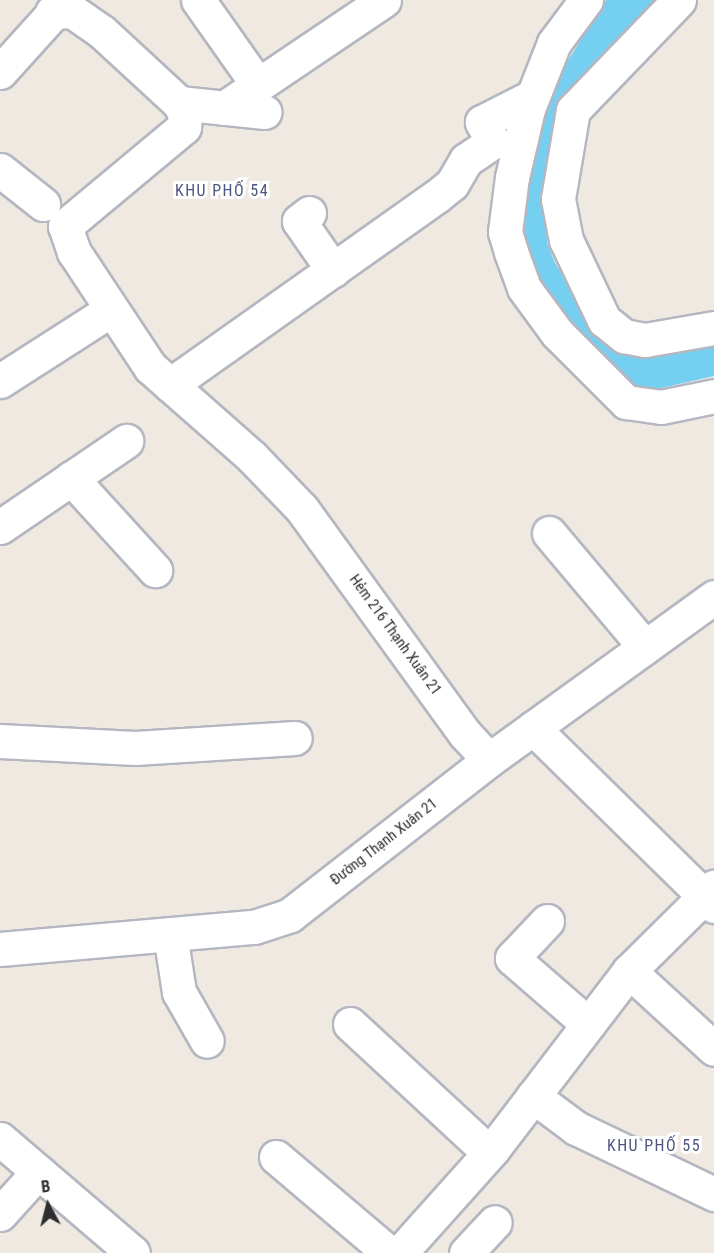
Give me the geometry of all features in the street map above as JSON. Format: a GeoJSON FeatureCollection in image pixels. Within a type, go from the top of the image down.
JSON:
{"type":"FeatureCollection","features":[{"type":"Feature","properties":{"kind":"street"},"geometry":{"type":"LineString","coordinates":[[198,0],[262,99]]}},
{"type":"Feature","properties":{"kind":"street"},"geometry":{"type":"LineString","coordinates":[[0,72],[58,6],[72,11],[101,31],[179,103],[224,108],[262,99],[384,0]]}},
{"type":"Feature","properties":{"kind":"street"},"geometry":{"type":"LineString","coordinates":[[586,0],[554,43],[534,96],[512,177],[505,232],[524,288],[557,333],[626,402],[661,407],[714,396]]}},
{"type":"Feature","properties":{"kind":"street"},"geometry":{"type":"LineString","coordinates":[[679,0],[573,110],[558,199],[566,240],[604,320],[624,336],[645,340],[714,328]]}},
{"type":"Feature","properties":{"kind":"street"},"geometry":{"type":"LineString","coordinates":[[170,385],[452,184],[466,160],[493,142],[482,122],[534,96]]}},
{"type":"Feature","properties":{"kind":"street","name":"Hẻm 216 Thạnh Xuân 21"},"geometry":{"type":"LineString","coordinates":[[179,103],[185,114],[184,127],[65,226],[74,252],[109,311],[150,367],[252,457],[302,509],[465,735],[489,760]]}},
{"type":"Feature","properties":{"kind":"street"},"geometry":{"type":"LineString","coordinates":[[0,170],[43,204]]}},
{"type":"Feature","properties":{"kind":"street"},"geometry":{"type":"LineString","coordinates":[[309,213],[299,221],[333,270]]}},
{"type":"Feature","properties":{"kind":"street"},"geometry":{"type":"LineString","coordinates":[[0,381],[109,311]]}},
{"type":"Feature","properties":{"kind":"street"},"geometry":{"type":"LineString","coordinates":[[0,527],[126,441]]}},
{"type":"Feature","properties":{"kind":"street"},"geometry":{"type":"LineString","coordinates":[[71,478],[155,570]]}},
{"type":"Feature","properties":{"kind":"street"},"geometry":{"type":"LineString","coordinates":[[549,533],[645,647]]}},
{"type":"Feature","properties":{"kind":"street","name":"Đường Thạnh Xuân 21"},"geometry":{"type":"LineString","coordinates":[[0,949],[254,927],[290,915],[489,760],[714,597]]}},
{"type":"Feature","properties":{"kind":"street"},"geometry":{"type":"LineString","coordinates":[[400,1253],[493,1149],[629,971],[710,896],[533,728]]}},
{"type":"Feature","properties":{"kind":"street"},"geometry":{"type":"LineString","coordinates":[[0,741],[135,748],[296,738]]}},
{"type":"Feature","properties":{"kind":"street"},"geometry":{"type":"LineString","coordinates":[[547,921],[512,958],[588,1024]]}},
{"type":"Feature","properties":{"kind":"street"},"geometry":{"type":"LineString","coordinates":[[170,934],[179,992],[207,1041]]}},
{"type":"Feature","properties":{"kind":"street"},"geometry":{"type":"LineString","coordinates":[[629,971],[714,1049]]}},
{"type":"Feature","properties":{"kind":"street"},"geometry":{"type":"LineString","coordinates":[[350,1024],[483,1147],[493,1149]]}},
{"type":"Feature","properties":{"kind":"street"},"geometry":{"type":"LineString","coordinates":[[533,1096],[576,1128],[714,1194]]}},
{"type":"Feature","properties":{"kind":"street"},"geometry":{"type":"LineString","coordinates":[[0,1139],[134,1253]]}},
{"type":"Feature","properties":{"kind":"street"},"geometry":{"type":"LineString","coordinates":[[276,1157],[389,1253]]}},
{"type":"Feature","properties":{"kind":"street"},"geometry":{"type":"LineString","coordinates":[[0,1214],[39,1172]]}},
{"type":"Feature","properties":{"kind":"street"},"geometry":{"type":"LineString","coordinates":[[466,1253],[495,1222]]}},
{"type":"Feature","properties":{"kind":"water"},"geometry":{"type":"Polygon","coordinates":[[[606,0],[655,0],[585,87],[546,200],[547,243],[555,263],[594,325],[714,340],[714,376],[644,392],[567,330],[532,267],[520,222],[524,165],[557,78],[606,0]]]}},
{"type":"Feature","properties":{"kind":"district","name":"KHU PHỐ 54"},"geometry":{"type":"Point","coordinates":[222,191]}},
{"type":"Feature","properties":{"kind":"district","name":"KHU PHỐ 55"},"geometry":{"type":"Point","coordinates":[654,1146]}}]}
